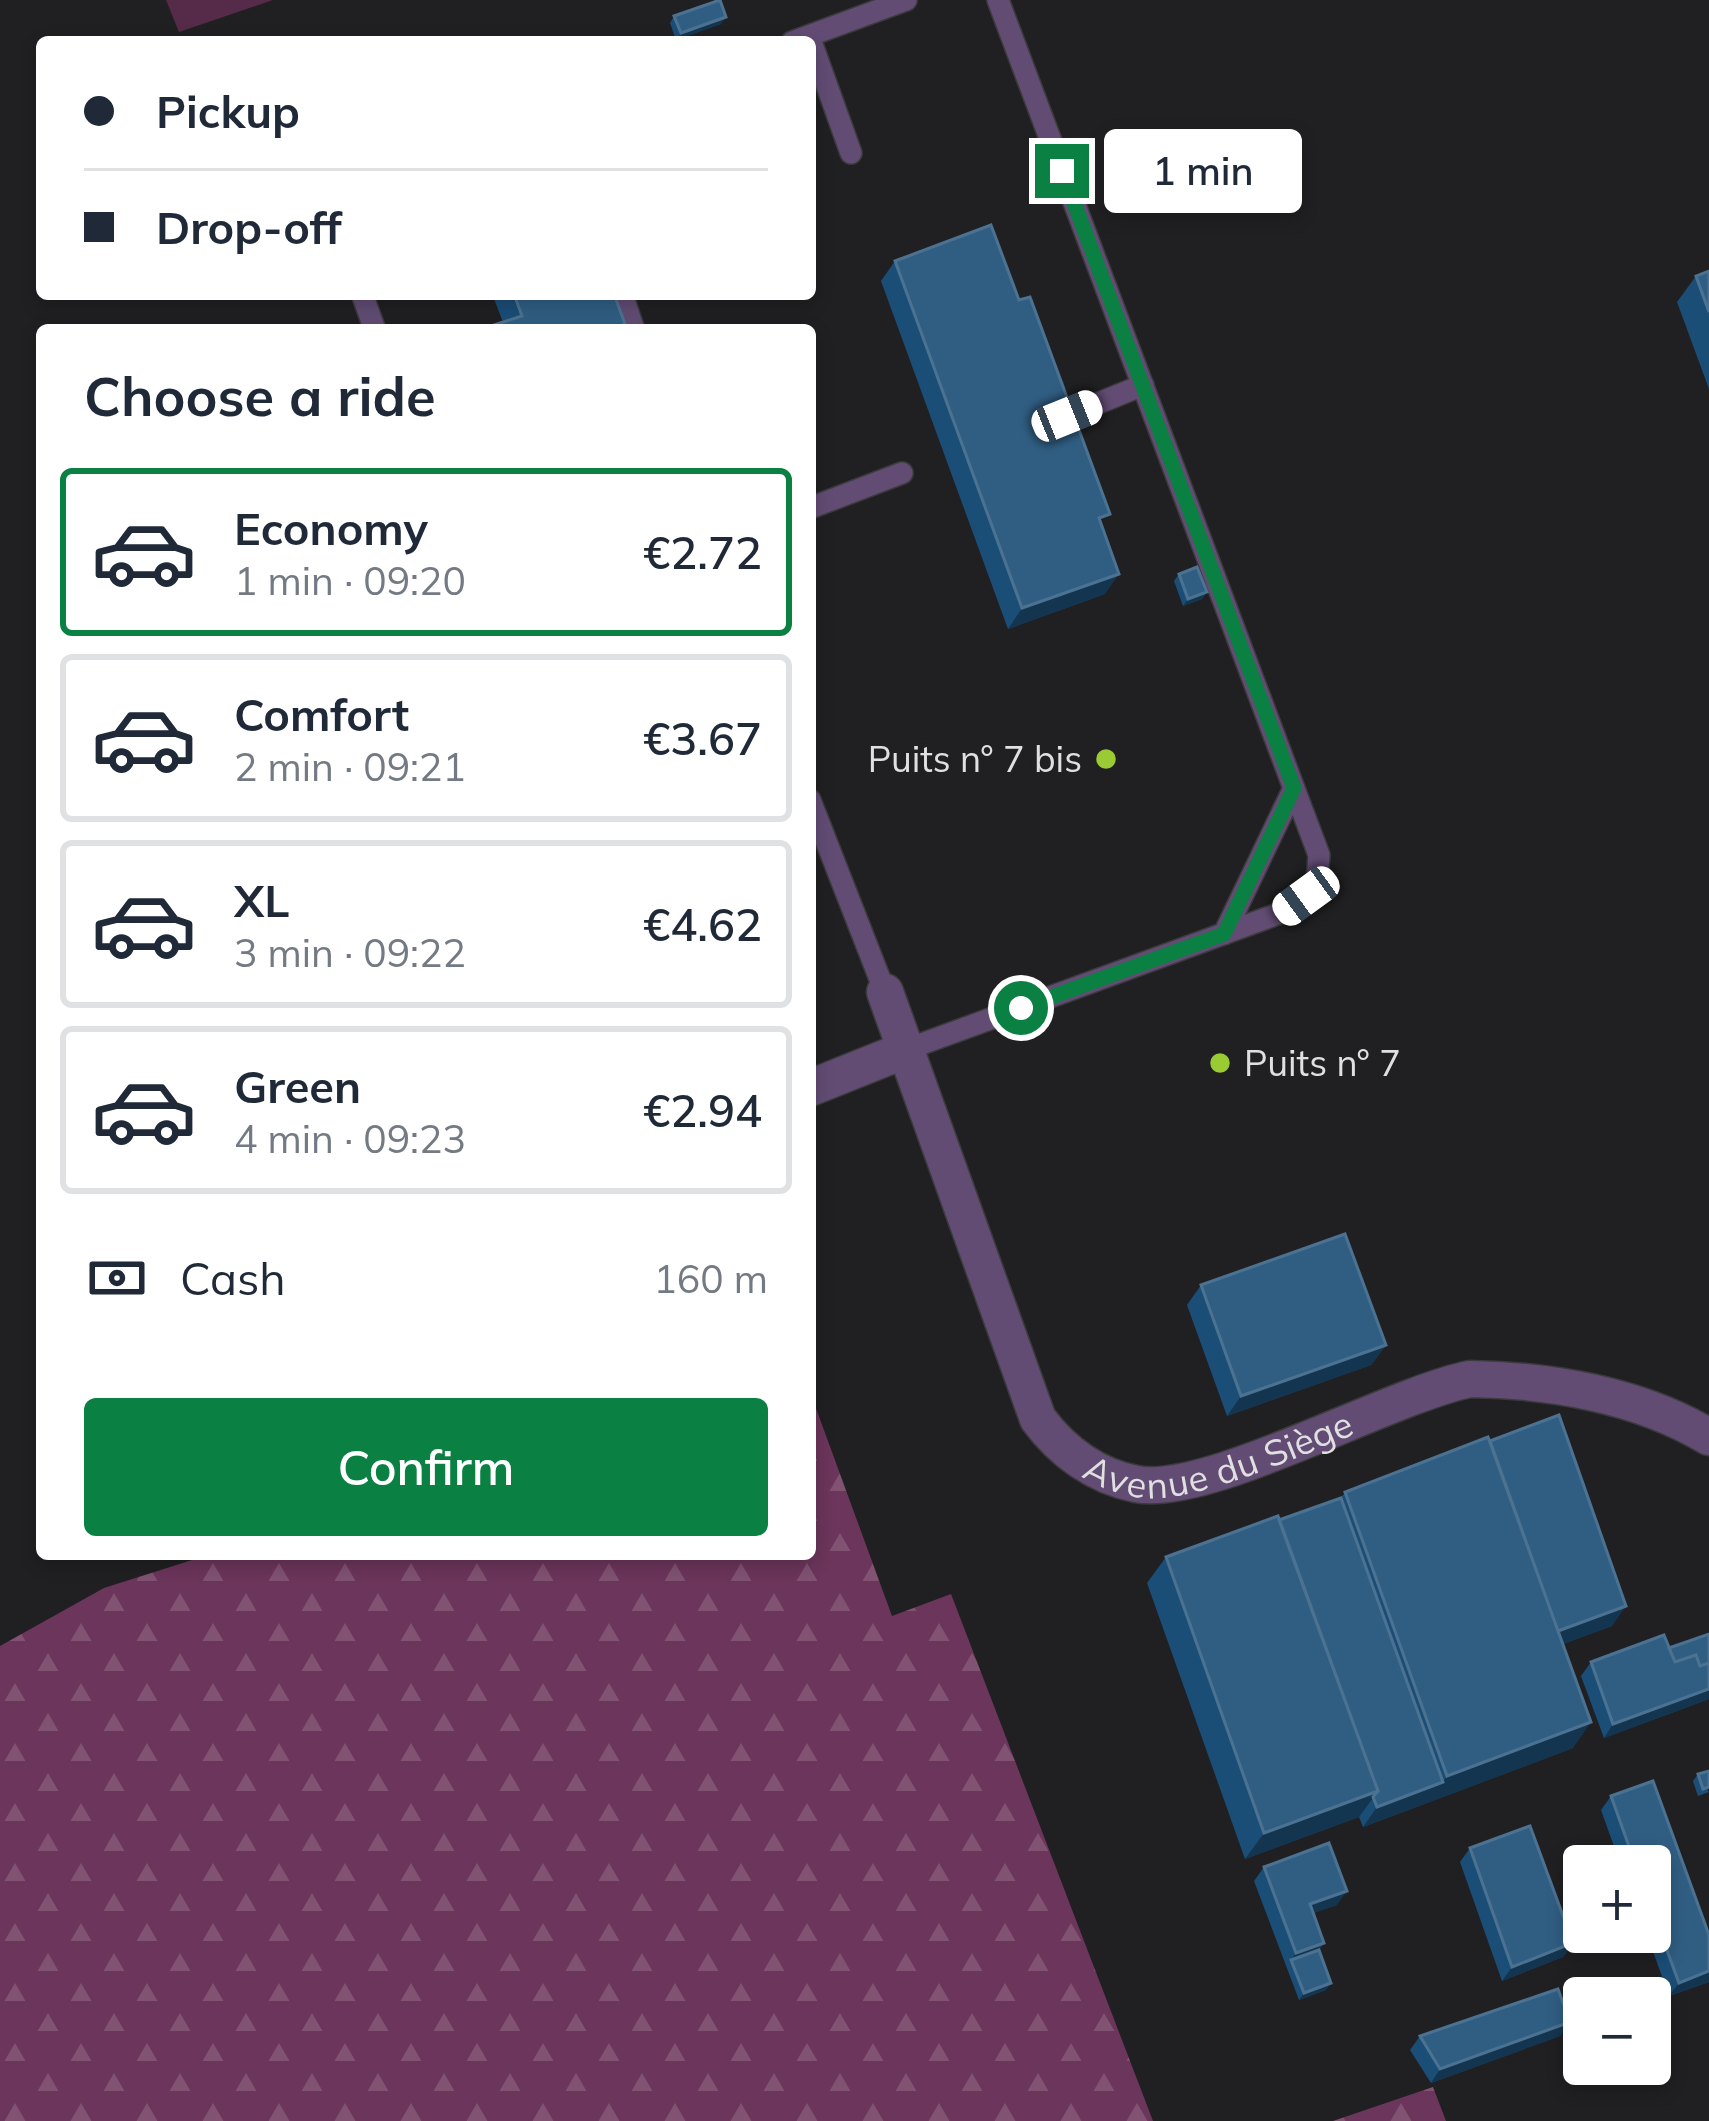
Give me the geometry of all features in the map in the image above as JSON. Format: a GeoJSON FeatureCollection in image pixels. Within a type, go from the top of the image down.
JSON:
{"type":"FeatureCollection","features":[{"type":"Feature","properties":{"kind":"street","name":"Avenue du Siège"},"geometry":{"type":"LineString","coordinates":[[885,992],[1038,1419],[1055,1442],[1090,1467],[1139,1485],[1196,1479],[1470,1379],[1511,1379],[1601,1394],[1709,1437]]}},
{"type":"Feature","properties":{"kind":"street"},"geometry":{"type":"LineString","coordinates":[[816,1086],[905,1050]]}},
{"type":"Feature","properties":{"kind":"lane"},"geometry":{"type":"LineString","coordinates":[[809,36],[905,0]]}},
{"type":"Feature","properties":{"kind":"lane"},"geometry":{"type":"LineString","coordinates":[[905,1050],[1286,911],[1317,881],[1319,855],[998,0]]}},
{"type":"Feature","properties":{"kind":"lane"},"geometry":{"type":"LineString","coordinates":[[816,73],[851,153]]}},
{"type":"Feature","properties":{"kind":"lane"},"geometry":{"type":"LineString","coordinates":[[1067,416],[1143,386]]}},
{"type":"Feature","properties":{"kind":"lane"},"geometry":{"type":"LineString","coordinates":[[816,506],[902,473]]}},
{"type":"Feature","properties":{"kind":"lane"},"geometry":{"type":"LineString","coordinates":[[1224,934],[1294,788]]}},
{"type":"Feature","properties":{"kind":"lane"},"geometry":{"type":"LineString","coordinates":[[816,815],[885,992]]}},
{"type":"Feature","properties":{"kind":"shaded area"},"geometry":{"type":"Polygon","coordinates":[[[166,0],[273,0],[179,32],[166,0]]]}},
{"type":"Feature","properties":{"kind":"green space"},"geometry":{"type":"Polygon","coordinates":[[[816,1408],[892,1616],[951,1594],[1153,2121],[0,2121],[0,1646],[104,1588],[192,1560],[816,1560],[816,1408]]]}},
{"type":"Feature","properties":{"kind":"green space"},"geometry":{"type":"Polygon","coordinates":[[[1433,2087],[1446,2121],[1333,2121],[1433,2087]]]}},
{"type":"Feature","properties":{"kind":"building"},"geometry":{"type":"Polygon","coordinates":[[[720,0],[726,17],[681,33],[674,16],[720,0]]]}},
{"type":"Feature","properties":{"kind":"building"},"geometry":{"type":"Polygon","coordinates":[[[991,225],[1019,300],[1030,297],[1110,514],[1099,518],[1119,574],[1022,608],[895,261],[991,225]]]}},
{"type":"Feature","properties":{"kind":"building"},"geometry":{"type":"Polygon","coordinates":[[[1709,271],[1709,312],[1696,276],[1709,271]]]}},
{"type":"Feature","properties":{"kind":"building"},"geometry":{"type":"Polygon","coordinates":[[[516,300],[616,300],[625,324],[497,324],[522,316],[516,300]]]}},
{"type":"Feature","properties":{"kind":"building"},"geometry":{"type":"Polygon","coordinates":[[[1197,567],[1207,592],[1188,599],[1179,574],[1197,567]]]}},
{"type":"Feature","properties":{"kind":"building"},"geometry":{"type":"Polygon","coordinates":[[[1345,1234],[1386,1345],[1241,1396],[1201,1285],[1345,1234]]]}},
{"type":"Feature","properties":{"kind":"building"},"geometry":{"type":"Polygon","coordinates":[[[1559,1415],[1626,1606],[1558,1631],[1490,1441],[1559,1415]]]}},
{"type":"Feature","properties":{"kind":"building"},"geometry":{"type":"Polygon","coordinates":[[[1488,1437],[1591,1722],[1447,1776],[1345,1492],[1488,1437]]]}},
{"type":"Feature","properties":{"kind":"building"},"geometry":{"type":"Polygon","coordinates":[[[1341,1498],[1443,1782],[1377,1807],[1373,1797],[1378,1791],[1279,1520],[1341,1498]]]}},
{"type":"Feature","properties":{"kind":"building"},"geometry":{"type":"Polygon","coordinates":[[[1278,1516],[1378,1791],[1264,1833],[1166,1557],[1278,1516]]]}},
{"type":"Feature","properties":{"kind":"building"},"geometry":{"type":"Polygon","coordinates":[[[1709,1634],[1709,1663],[1700,1666],[1696,1655],[1675,1662],[1669,1648],[1709,1634]]]}},
{"type":"Feature","properties":{"kind":"building"},"geometry":{"type":"Polygon","coordinates":[[[1664,1635],[1675,1662],[1696,1655],[1700,1666],[1709,1663],[1709,1689],[1613,1724],[1591,1662],[1664,1635]]]}},
{"type":"Feature","properties":{"kind":"building"},"geometry":{"type":"Polygon","coordinates":[[[1709,1771],[1709,1787],[1703,1789],[1698,1774],[1709,1771]]]}},
{"type":"Feature","properties":{"kind":"building"},"geometry":{"type":"Polygon","coordinates":[[[1653,1781],[1709,1935],[1709,1971],[1679,1983],[1668,1953],[1671,1845],[1628,1845],[1611,1796],[1653,1781]]]}},
{"type":"Feature","properties":{"kind":"building"},"geometry":{"type":"Polygon","coordinates":[[[1530,1826],[1563,1916],[1563,1947],[1512,1967],[1470,1848],[1530,1826]]]}},
{"type":"Feature","properties":{"kind":"building"},"geometry":{"type":"Polygon","coordinates":[[[1329,1843],[1347,1891],[1310,1904],[1324,1943],[1296,1953],[1264,1867],[1329,1843]]]}},
{"type":"Feature","properties":{"kind":"building"},"geometry":{"type":"Polygon","coordinates":[[[1319,1950],[1331,1983],[1304,1993],[1291,1960],[1319,1950]]]}},
{"type":"Feature","properties":{"kind":"building"},"geometry":{"type":"Polygon","coordinates":[[[1558,1989],[1563,2003],[1563,2025],[1440,2069],[1420,2036],[1558,1989]]]}},
{"type":"Feature","properties":{"kind":"place","name":"Puits n° 7 bis"},"geometry":{"type":"Point","coordinates":[1106,759]}},
{"type":"Feature","properties":{"kind":"place","name":"Puits n° 7"},"geometry":{"type":"Point","coordinates":[1220,1063]}},
{"type":"Feature","properties":{"kind":"route"},"geometry":{"type":"LineString","coordinates":[[1021,1008],[1224,934],[1294,788],[1062,171]]}}]}
